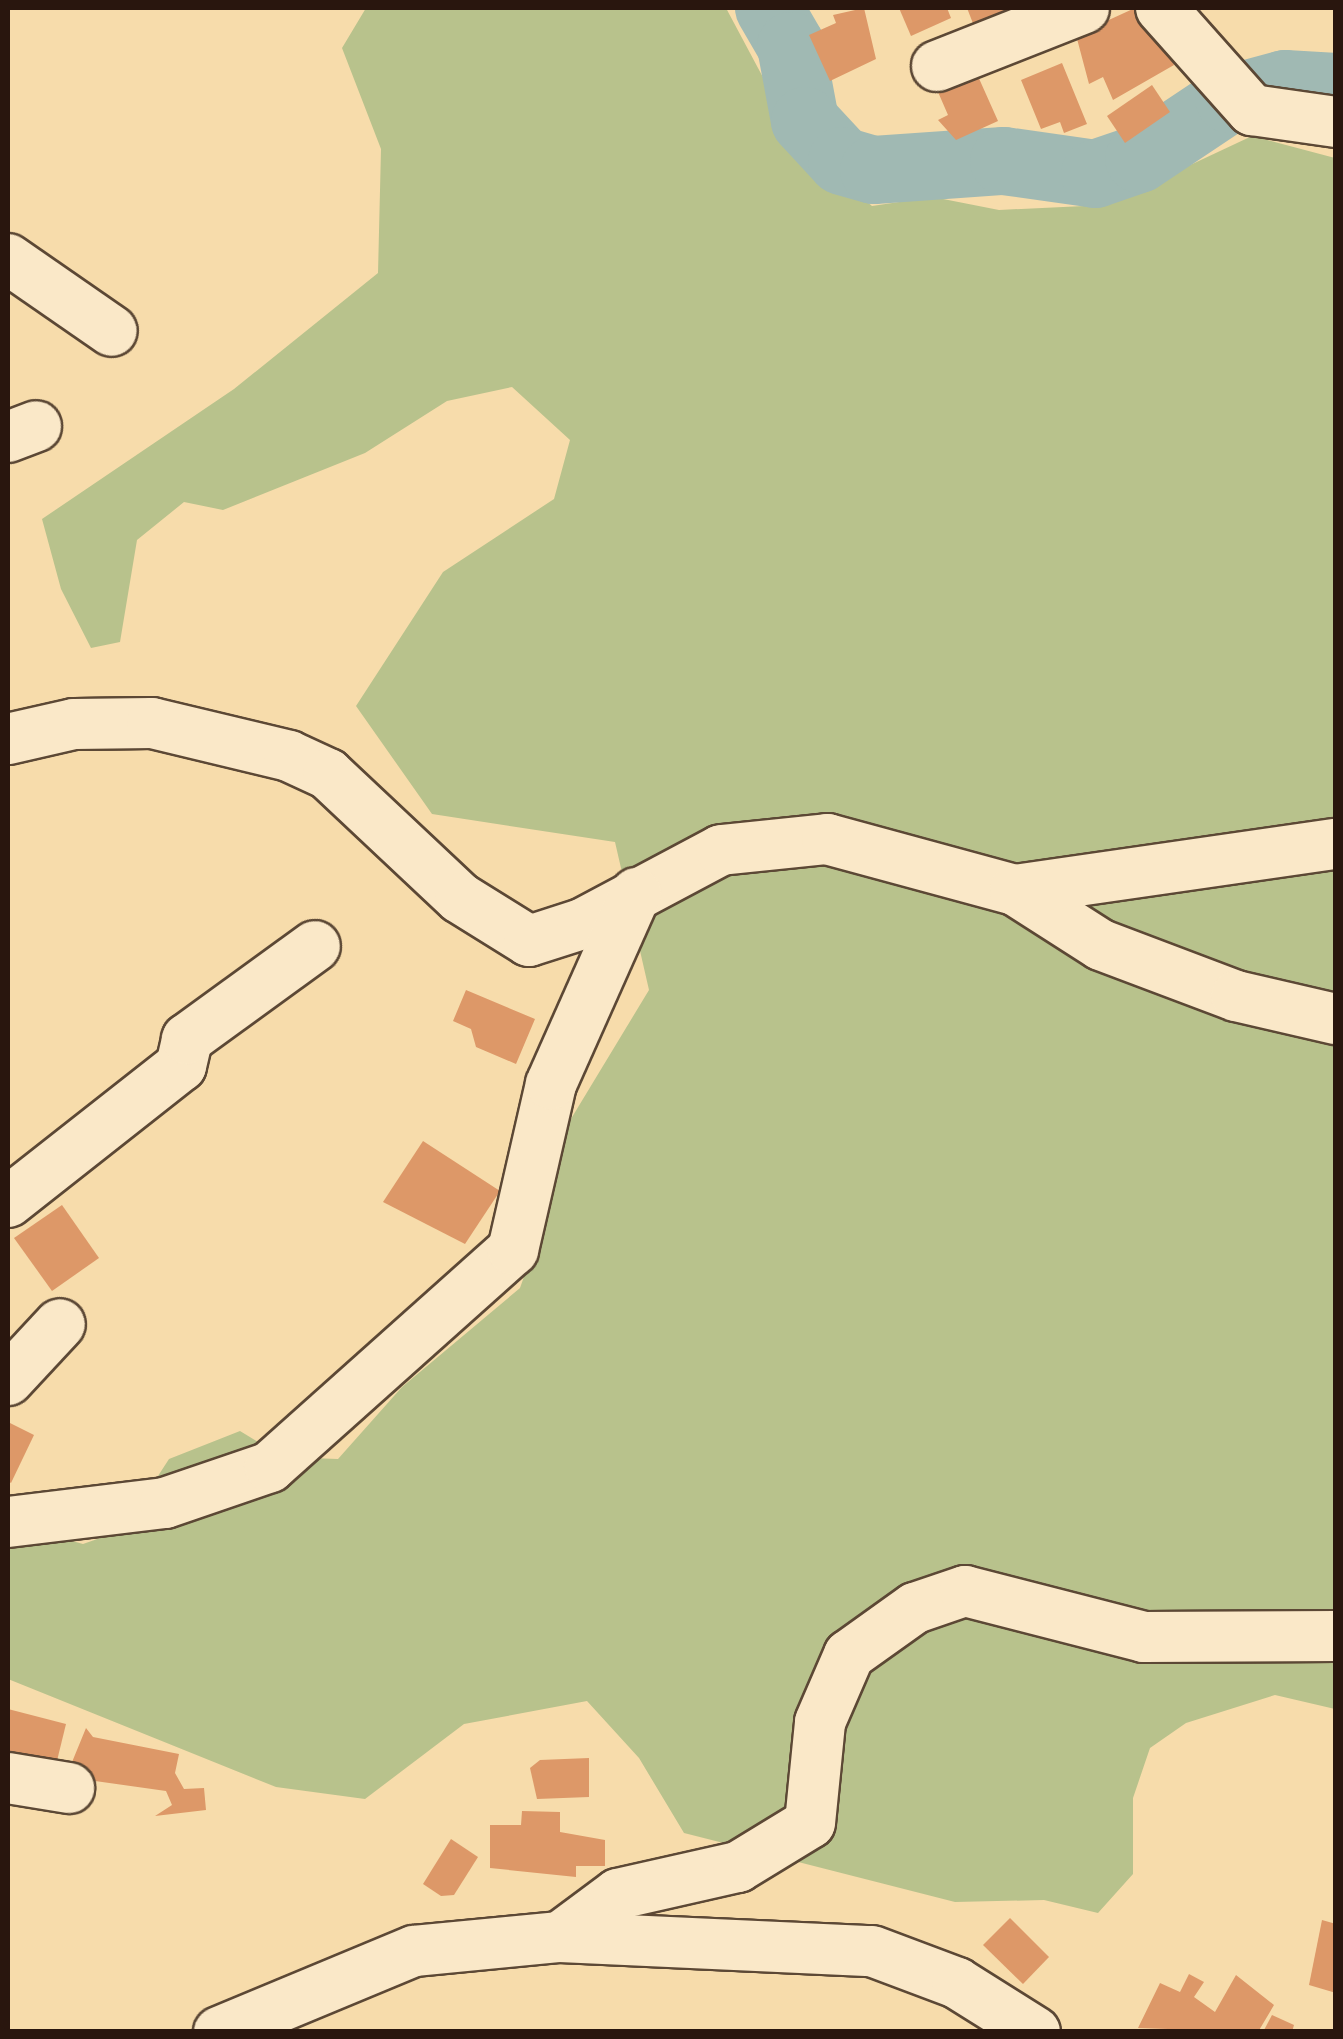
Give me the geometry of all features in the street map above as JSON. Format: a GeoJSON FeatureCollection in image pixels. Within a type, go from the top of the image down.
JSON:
{"type":"FeatureCollection","features":[{"type":"Feature","properties":{"kind":"street"},"geometry":{"type":"LineString","coordinates":[[937,66],[1084,8]]}},
{"type":"Feature","properties":{"kind":"street"},"geometry":{"type":"LineString","coordinates":[[1161,8],[1252,110],[1336,122]]}},
{"type":"Feature","properties":{"kind":"street"},"geometry":{"type":"LineString","coordinates":[[8,259],[112,331]]}},
{"type":"Feature","properties":{"kind":"street"},"geometry":{"type":"LineString","coordinates":[[8,739],[74,724],[152,723],[289,756],[328,774],[460,898],[529,941],[721,850],[780,838],[827,840],[1015,890],[1150,965],[1336,1019]]}},
{"type":"Feature","properties":{"kind":"street"},"geometry":{"type":"LineString","coordinates":[[1015,890],[1336,844]]}},
{"type":"Feature","properties":{"kind":"street"},"geometry":{"type":"LineString","coordinates":[[8,1522],[165,1503],[270,1467],[513,1250],[551,1084],[636,893]]}},
{"type":"Feature","properties":{"kind":"street"},"geometry":{"type":"LineString","coordinates":[[8,1202],[180,1066],[186,1039],[315,946]]}},
{"type":"Feature","properties":{"kind":"street"},"geometry":{"type":"LineString","coordinates":[[8,1380],[60,1324]]}},
{"type":"Feature","properties":{"kind":"street"},"geometry":{"type":"LineString","coordinates":[[560,1937],[618,1894],[754,1861],[810,1823],[820,1722],[849,1655],[915,1608],[965,1592],[1144,1637],[1336,1636]]}},
{"type":"Feature","properties":{"kind":"street"},"geometry":{"type":"LineString","coordinates":[[8,1778],[69,1788]]}},
{"type":"Feature","properties":{"kind":"street"},"geometry":{"type":"LineString","coordinates":[[219,2032],[414,1951],[560,1937],[872,1951],[1010,2023]]}},
{"type":"Feature","properties":{"kind":"green space"},"geometry":{"type":"Polygon","coordinates":[[[366,8],[726,8],[798,143],[872,206],[933,197],[999,210],[1105,205],[1252,136],[1335,158],[1335,1709],[1275,1695],[1186,1723],[1150,1748],[1133,1798],[1133,1874],[1098,1913],[1044,1900],[955,1902],[684,1833],[639,1758],[587,1701],[464,1724],[365,1799],[276,1787],[8,1679],[8,1523],[83,1544],[123,1530],[169,1459],[240,1431],[283,1457],[338,1459],[402,1387],[520,1288],[539,1234],[540,1170],[649,990],[615,842],[432,814],[356,706],[443,572],[554,499],[570,440],[512,387],[447,401],[365,453],[223,510],[184,502],[137,540],[120,642],[91,648],[61,589],[42,519],[234,389],[378,273],[381,149],[342,48],[366,8]]]}},
{"type":"Feature","properties":{"kind":"building"},"geometry":{"type":"Polygon","coordinates":[[[864,8],[876,59],[830,81],[809,35],[836,23],[833,15],[864,8]]]}},
{"type":"Feature","properties":{"kind":"building"},"geometry":{"type":"Polygon","coordinates":[[[899,8],[947,8],[951,18],[911,36],[899,8]]]}},
{"type":"Feature","properties":{"kind":"building"},"geometry":{"type":"Polygon","coordinates":[[[967,8],[1024,8],[974,26],[967,8]]]}},
{"type":"Feature","properties":{"kind":"building"},"geometry":{"type":"Polygon","coordinates":[[[1135,8],[1144,28],[1155,23],[1174,65],[1113,100],[1103,77],[1089,84],[1076,35],[1135,8]]]}},
{"type":"Feature","properties":{"kind":"building"},"geometry":{"type":"Polygon","coordinates":[[[1062,63],[1087,124],[1064,133],[1060,122],[1041,129],[1021,80],[1062,63]]]}},
{"type":"Feature","properties":{"kind":"building"},"geometry":{"type":"Polygon","coordinates":[[[977,74],[998,121],[956,140],[938,120],[948,115],[938,92],[977,74]]]}},
{"type":"Feature","properties":{"kind":"building"},"geometry":{"type":"Polygon","coordinates":[[[1152,85],[1170,112],[1125,143],[1107,116],[1152,85]]]}},
{"type":"Feature","properties":{"kind":"building"},"geometry":{"type":"Polygon","coordinates":[[[466,990],[535,1019],[516,1064],[476,1047],[471,1029],[453,1021],[466,990]]]}},
{"type":"Feature","properties":{"kind":"building"},"geometry":{"type":"Polygon","coordinates":[[[423,1141],[500,1191],[465,1244],[383,1202],[423,1141]]]}},
{"type":"Feature","properties":{"kind":"building"},"geometry":{"type":"Polygon","coordinates":[[[62,1205],[99,1258],[52,1291],[14,1238],[62,1205]]]}},
{"type":"Feature","properties":{"kind":"building"},"geometry":{"type":"Polygon","coordinates":[[[8,1422],[34,1435],[11,1483],[8,1481],[8,1422]]]}},
{"type":"Feature","properties":{"kind":"building"},"geometry":{"type":"Polygon","coordinates":[[[8,1709],[66,1724],[54,1773],[8,1755],[8,1709]]]}},
{"type":"Feature","properties":{"kind":"building"},"geometry":{"type":"Polygon","coordinates":[[[86,1728],[93,1737],[179,1754],[175,1773],[184,1789],[204,1788],[206,1810],[155,1816],[172,1805],[166,1791],[88,1780],[70,1767],[86,1728]]]}},
{"type":"Feature","properties":{"kind":"building"},"geometry":{"type":"Polygon","coordinates":[[[589,1758],[589,1797],[537,1799],[530,1768],[540,1760],[589,1758]]]}},
{"type":"Feature","properties":{"kind":"building"},"geometry":{"type":"Polygon","coordinates":[[[522,1811],[560,1812],[560,1832],[605,1840],[605,1866],[576,1866],[576,1877],[490,1868],[490,1825],[521,1825],[522,1811]]]}},
{"type":"Feature","properties":{"kind":"building"},"geometry":{"type":"Polygon","coordinates":[[[451,1839],[478,1857],[454,1895],[441,1896],[423,1884],[451,1839]]]}},
{"type":"Feature","properties":{"kind":"building"},"geometry":{"type":"Polygon","coordinates":[[[1010,1918],[1049,1957],[1023,1984],[983,1945],[1010,1918]]]}},
{"type":"Feature","properties":{"kind":"building"},"geometry":{"type":"Polygon","coordinates":[[[1322,1920],[1336,1924],[1336,1993],[1309,1985],[1322,1920]]]}},
{"type":"Feature","properties":{"kind":"building"},"geometry":{"type":"Polygon","coordinates":[[[1189,1974],[1204,1982],[1194,1997],[1215,2012],[1236,1975],[1274,2005],[1258,2032],[1138,2028],[1160,1983],[1180,1992],[1189,1974]]]}},
{"type":"Feature","properties":{"kind":"building"},"geometry":{"type":"Polygon","coordinates":[[[1272,2015],[1294,2025],[1292,2032],[1263,2032],[1272,2015]]]}},
{"type":"Feature","properties":{"kind":"waterway"},"geometry":{"type":"LineString","coordinates":[[769,8],[791,46],[805,121],[842,161],[874,170],[1004,161],[1095,174],[1139,159],[1229,99],[1285,84],[1336,87]]}}]}
